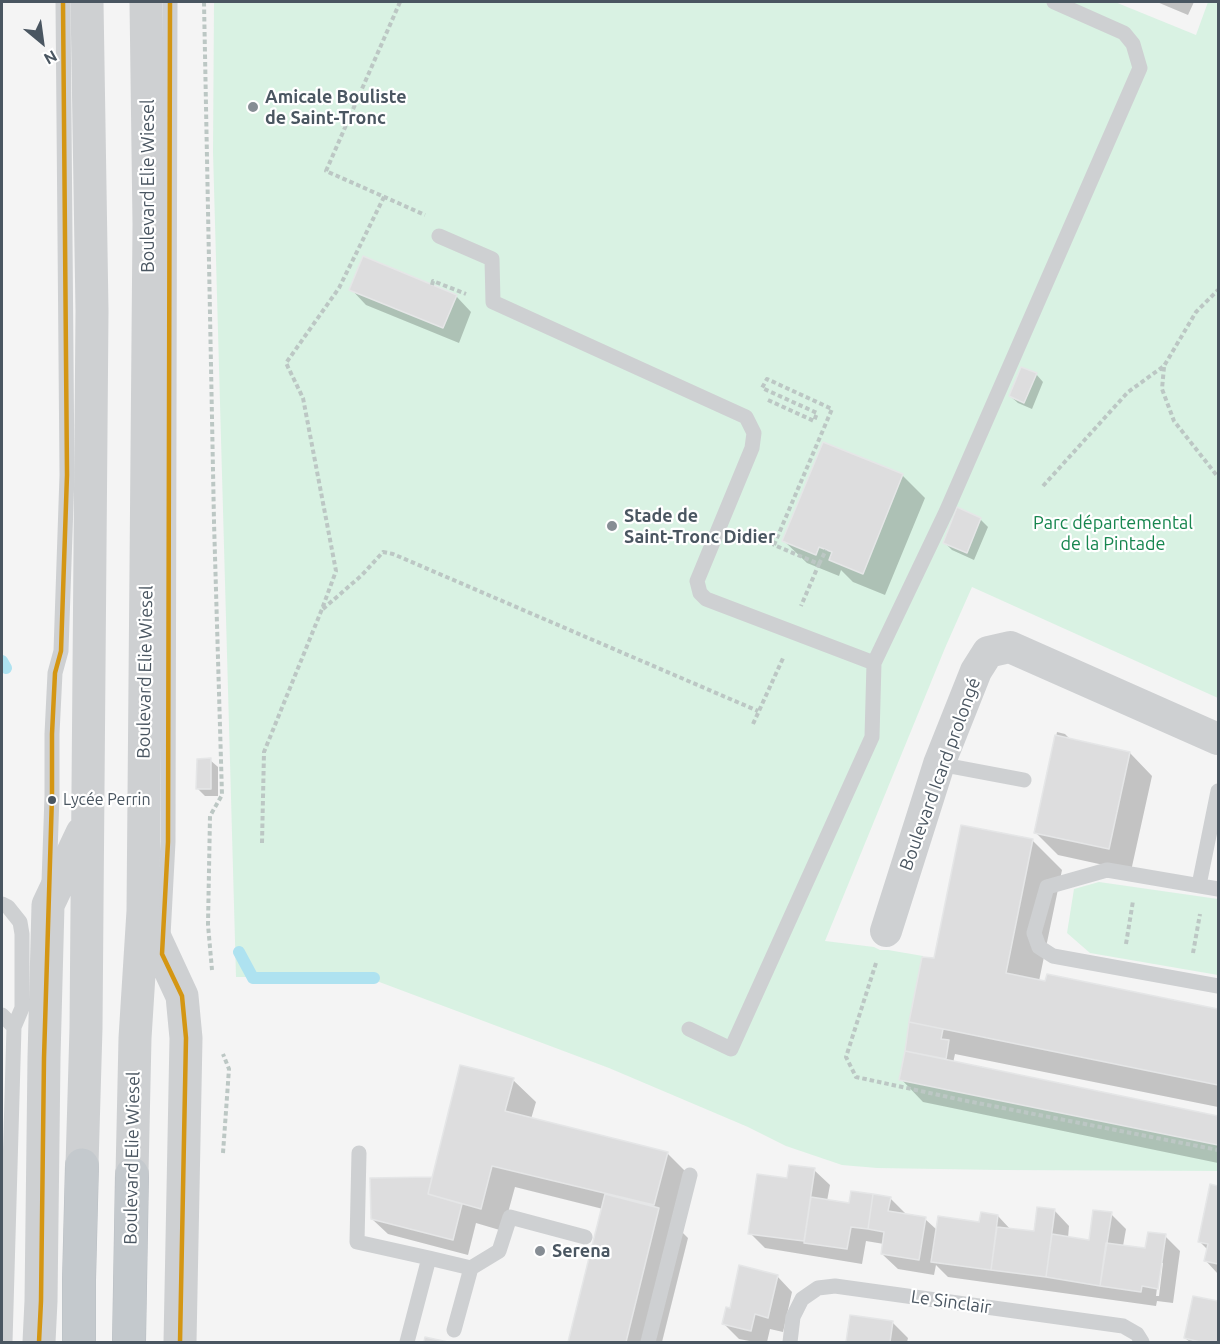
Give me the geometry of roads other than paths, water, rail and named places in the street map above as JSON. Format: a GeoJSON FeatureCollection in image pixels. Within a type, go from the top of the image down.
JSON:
{"type":"FeatureCollection","features":[{"type":"Feature","properties":{"kind":"highway"},"geometry":{"type":"LineString","coordinates":[[79,1342],[82,1165]]}},
{"type":"Feature","properties":{"kind":"highway","name":"Boulevard Elie Wiesel"},"geometry":{"type":"LineString","coordinates":[[129,1342],[132,1174]]}},
{"type":"Feature","properties":{"kind":"street"},"geometry":{"type":"LineString","coordinates":[[82,1165],[86,1028],[92,311],[87,2]]}},
{"type":"Feature","properties":{"kind":"street","name":"Boulevard Elie Wiesel"},"geometry":{"type":"LineString","coordinates":[[132,1174],[135,1038],[143,911],[149,224],[146,2]]}},
{"type":"Feature","properties":{"kind":"street","name":"Boulevard Icard prolongé"},"geometry":{"type":"LineString","coordinates":[[886,931],[939,764],[976,671],[988,652],[1010,647],[1218,739]]}},
{"type":"Feature","properties":{"kind":"street"},"geometry":{"type":"LineString","coordinates":[[39,1342],[48,905],[87,823]]}},
{"type":"Feature","properties":{"kind":"street"},"geometry":{"type":"LineString","coordinates":[[143,911],[182,996],[186,1038],[180,1342]]}},
{"type":"Feature","properties":{"kind":"lane"},"geometry":{"type":"LineString","coordinates":[[48,905],[52,734],[55,673],[61,651],[67,475],[63,2]]}},
{"type":"Feature","properties":{"kind":"lane"},"geometry":{"type":"LineString","coordinates":[[162,954],[168,830],[170,2]]}},
{"type":"Feature","properties":{"kind":"lane"},"geometry":{"type":"LineString","coordinates":[[690,1029],[731,1048],[872,737],[874,663],[946,512],[1140,68],[1133,44],[1125,33],[1054,2]]}},
{"type":"Feature","properties":{"kind":"lane"},"geometry":{"type":"LineString","coordinates":[[439,236],[492,259],[493,302],[746,417],[754,433],[752,448],[697,581],[700,592],[706,599],[874,663]]}},
{"type":"Feature","properties":{"kind":"lane"},"geometry":{"type":"LineString","coordinates":[[939,764],[1024,780]]}},
{"type":"Feature","properties":{"kind":"lane"},"geometry":{"type":"LineString","coordinates":[[1218,790],[1208,886],[1107,870],[1047,887],[1034,933],[1040,947],[1053,956],[1218,986]]}},
{"type":"Feature","properties":{"kind":"lane"},"geometry":{"type":"LineString","coordinates":[[2,904],[8,906],[20,922],[22,934],[22,1008],[14,1027],[7,1099],[5,1342]]}},
{"type":"Feature","properties":{"kind":"lane"},"geometry":{"type":"LineString","coordinates":[[2,1015],[14,1027]]}},
{"type":"Feature","properties":{"kind":"lane"},"geometry":{"type":"LineString","coordinates":[[359,1153],[357,1242],[471,1268]]}},
{"type":"Feature","properties":{"kind":"lane"},"geometry":{"type":"LineString","coordinates":[[648,1342],[690,1175]]}},
{"type":"Feature","properties":{"kind":"lane"},"geometry":{"type":"LineString","coordinates":[[454,1330],[471,1268],[499,1251],[510,1217],[585,1237]]}},
{"type":"Feature","properties":{"kind":"lane"},"geometry":{"type":"LineString","coordinates":[[407,1342],[429,1258]]}},
{"type":"Feature","properties":{"kind":"lane","name":"Le Sinclair"},"geometry":{"type":"LineString","coordinates":[[790,1342],[793,1317],[802,1299],[818,1288],[836,1286],[1123,1326],[1137,1334],[1142,1342]]}},
{"type":"Feature","properties":{"kind":"waterway"},"geometry":{"type":"LineString","coordinates":[[2,661],[6,668]]}},
{"type":"Feature","properties":{"kind":"waterway"},"geometry":{"type":"LineString","coordinates":[[239,952],[253,978],[374,978]]}},
{"type":"Feature","properties":{"kind":"place","name":"Amicale Bouliste de Saint-Tronc"},"geometry":{"type":"Point","coordinates":[253,107]}},
{"type":"Feature","properties":{"kind":"place","name":"Stade de Saint-Tronc Didier"},"geometry":{"type":"Point","coordinates":[612,526]}},
{"type":"Feature","properties":{"kind":"place","name":"Lycée Perrin"},"geometry":{"type":"Point","coordinates":[52,800]}},
{"type":"Feature","properties":{"kind":"place","name":"Serena"},"geometry":{"type":"Point","coordinates":[540,1251]}},
{"type":"Feature","properties":{"kind":"park label","name":"Parc départemental de la Pintade"},"geometry":{"type":"Point","coordinates":[1113,533]}}]}
